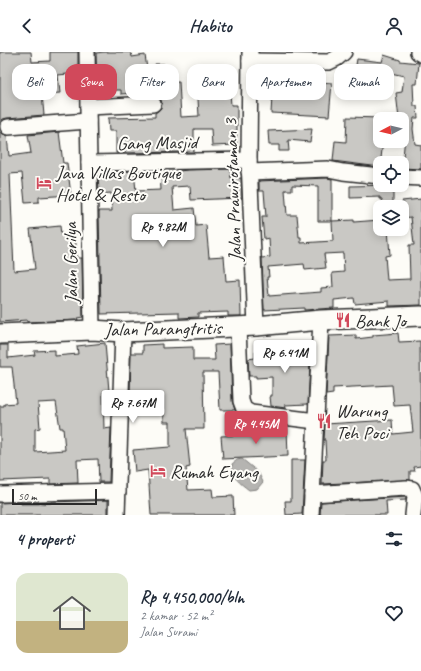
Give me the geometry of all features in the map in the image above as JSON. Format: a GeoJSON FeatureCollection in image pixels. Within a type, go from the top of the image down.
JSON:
{"type":"FeatureCollection","features":[{"type":"Feature","properties":{"kind":"main road","name":"Jalan Parangtritis"},"geometry":{"type":"LineString","coordinates":[[0,334],[92,330],[123,332],[256,326],[321,320],[421,316]]}},
{"type":"Feature","properties":{"kind":"street","name":"Jalan Gerilya"},"geometry":{"type":"LineString","coordinates":[[87,52],[92,330]]}},
{"type":"Feature","properties":{"kind":"street"},"geometry":{"type":"LineString","coordinates":[[250,56],[329,62],[344,52]]}},
{"type":"Feature","properties":{"kind":"street","name":"Jalan Prawirotaman 3"},"geometry":{"type":"LineString","coordinates":[[250,56],[249,166],[256,326]]}},
{"type":"Feature","properties":{"kind":"street"},"geometry":{"type":"LineString","coordinates":[[8,126],[153,104]]}},
{"type":"Feature","properties":{"kind":"street","name":"Gang Masjid"},"geometry":{"type":"LineString","coordinates":[[89,163],[328,169],[373,175]]}},
{"type":"Feature","properties":{"kind":"street"},"geometry":{"type":"LineString","coordinates":[[409,178],[421,178]]}},
{"type":"Feature","properties":{"kind":"street"},"geometry":{"type":"LineString","coordinates":[[311,515],[321,320]]}},
{"type":"Feature","properties":{"kind":"street"},"geometry":{"type":"LineString","coordinates":[[238,327],[241,401],[244,409],[251,413],[316,421]]}},
{"type":"Feature","properties":{"kind":"street"},"geometry":{"type":"LineString","coordinates":[[117,515],[123,332]]}},
{"type":"Feature","properties":{"kind":"street"},"geometry":{"type":"LineString","coordinates":[[312,494],[406,488],[412,489],[415,496],[414,515]]}},
{"type":"Feature","properties":{"kind":"street"},"geometry":{"type":"LineString","coordinates":[[0,494],[118,491]]}},
{"type":"Feature","properties":{"kind":"shaded area"},"geometry":{"type":"Polygon","coordinates":[[[242,459],[258,472],[263,482],[257,489],[249,490],[239,482],[233,473],[232,464],[237,460],[242,459]]]}},
{"type":"Feature","properties":{"kind":"building"},"geometry":{"type":"Polygon","coordinates":[[[0,52],[31,52],[32,62],[50,61],[50,52],[78,52],[78,64],[65,64],[65,74],[58,75],[60,93],[57,93],[57,64],[12,64],[12,100],[43,100],[44,115],[7,118],[3,119],[0,123],[0,52]]]}},
{"type":"Feature","properties":{"kind":"building"},"geometry":{"type":"Polygon","coordinates":[[[131,52],[132,57],[145,55],[146,64],[125,64],[125,94],[121,94],[121,90],[117,90],[117,64],[96,64],[96,53],[131,52]]]}},
{"type":"Feature","properties":{"kind":"building"},"geometry":{"type":"Polygon","coordinates":[[[384,55],[400,61],[419,63],[417,84],[413,84],[414,106],[417,106],[418,118],[414,118],[413,129],[415,144],[421,145],[421,169],[409,168],[409,156],[403,156],[404,148],[409,148],[409,112],[398,112],[396,93],[402,92],[404,76],[394,74],[394,64],[356,64],[357,59],[382,62],[384,55]]]}},
{"type":"Feature","properties":{"kind":"building"},"geometry":{"type":"Polygon","coordinates":[[[179,82],[181,117],[199,116],[198,100],[231,100],[231,105],[237,105],[237,145],[212,146],[211,129],[194,129],[194,152],[116,153],[116,131],[109,131],[108,118],[155,117],[155,113],[161,108],[161,100],[179,100],[179,82]]]}},
{"type":"Feature","properties":{"kind":"building"},"geometry":{"type":"Polygon","coordinates":[[[326,83],[332,83],[329,116],[271,113],[272,100],[326,100],[326,83]]]}},
{"type":"Feature","properties":{"kind":"building"},"geometry":{"type":"Polygon","coordinates":[[[347,117],[373,118],[373,148],[382,148],[381,156],[373,156],[373,166],[333,161],[335,141],[346,142],[347,117]]]}},
{"type":"Feature","properties":{"kind":"building"},"geometry":{"type":"Polygon","coordinates":[[[312,129],[310,142],[288,140],[289,151],[279,151],[279,145],[269,145],[268,131],[312,129]]]}},
{"type":"Feature","properties":{"kind":"building"},"geometry":{"type":"Polygon","coordinates":[[[0,132],[7,136],[9,156],[31,153],[28,135],[59,132],[63,163],[67,163],[71,195],[39,197],[39,202],[25,203],[22,173],[10,174],[14,271],[35,269],[30,229],[60,226],[61,235],[75,234],[77,258],[82,258],[83,317],[77,318],[78,320],[27,322],[27,320],[0,322],[0,132]]]}},
{"type":"Feature","properties":{"kind":"building"},"geometry":{"type":"Polygon","coordinates":[[[230,169],[231,178],[241,178],[242,198],[191,200],[190,186],[172,187],[174,210],[194,208],[196,226],[206,225],[209,257],[224,256],[226,281],[240,280],[241,316],[228,316],[228,312],[198,313],[198,317],[179,318],[179,312],[101,314],[99,211],[112,211],[111,193],[99,194],[98,172],[134,171],[136,191],[161,190],[160,173],[188,170],[230,169]]]}},
{"type":"Feature","properties":{"kind":"building"},"geometry":{"type":"Polygon","coordinates":[[[332,179],[332,221],[354,220],[354,222],[373,221],[373,236],[389,236],[390,255],[385,256],[387,280],[410,279],[409,245],[414,245],[411,217],[409,217],[409,200],[421,199],[421,305],[389,306],[389,301],[355,304],[354,298],[334,300],[334,308],[264,310],[262,258],[270,257],[269,238],[264,239],[262,217],[266,217],[264,191],[259,191],[259,181],[332,179]],[[292,185],[292,190],[285,190],[287,215],[297,215],[301,243],[333,241],[332,221],[318,221],[318,186],[292,185]],[[343,253],[324,254],[326,268],[305,270],[304,264],[268,267],[269,277],[267,277],[269,296],[321,292],[321,288],[333,287],[332,273],[344,272],[343,253]]]}},
{"type":"Feature","properties":{"kind":"building"},"geometry":{"type":"Polygon","coordinates":[[[373,185],[373,192],[393,192],[393,200],[382,200],[380,197],[350,198],[350,186],[373,185]]]}},
{"type":"Feature","properties":{"kind":"building"},"geometry":{"type":"Polygon","coordinates":[[[398,333],[399,342],[420,341],[421,466],[414,467],[415,471],[410,471],[410,480],[322,484],[323,460],[326,460],[324,440],[325,424],[392,420],[393,434],[413,432],[410,405],[394,406],[392,385],[333,388],[333,394],[326,395],[329,336],[356,335],[356,339],[373,337],[373,335],[398,333]]]}},
{"type":"Feature","properties":{"kind":"building"},"geometry":{"type":"Polygon","coordinates":[[[105,343],[109,391],[103,392],[104,429],[111,428],[109,482],[99,482],[98,459],[77,460],[78,483],[50,484],[50,479],[0,481],[0,406],[4,406],[4,404],[16,403],[12,367],[0,367],[0,345],[8,345],[8,358],[35,355],[34,351],[55,350],[55,356],[78,354],[77,346],[105,343]],[[56,402],[38,403],[40,428],[35,429],[35,452],[65,450],[63,428],[60,428],[56,402]]]}},
{"type":"Feature","properties":{"kind":"building"},"geometry":{"type":"Polygon","coordinates":[[[162,344],[162,348],[193,347],[193,360],[215,360],[214,345],[230,344],[232,401],[235,410],[220,410],[218,372],[203,372],[204,429],[186,429],[190,467],[186,468],[188,490],[212,489],[213,497],[233,496],[234,515],[151,515],[148,470],[135,472],[133,450],[170,447],[170,422],[164,422],[163,395],[130,395],[131,353],[143,353],[143,345],[162,344]]]}},
{"type":"Feature","properties":{"kind":"building"},"geometry":{"type":"Polygon","coordinates":[[[311,344],[308,404],[285,405],[286,408],[271,406],[270,396],[272,396],[272,377],[256,378],[256,376],[249,376],[248,359],[255,358],[255,352],[286,351],[285,345],[311,344]]]}},
{"type":"Feature","properties":{"kind":"building"},"geometry":{"type":"Polygon","coordinates":[[[287,429],[288,456],[223,459],[221,436],[262,434],[262,431],[287,429]]]}},
{"type":"Feature","properties":{"kind":"building"},"geometry":{"type":"Polygon","coordinates":[[[291,460],[305,460],[302,514],[286,515],[285,501],[291,501],[291,460]]]}},
{"type":"Feature","properties":{"kind":"building"},"geometry":{"type":"Polygon","coordinates":[[[406,497],[406,500],[386,501],[387,515],[320,515],[321,502],[406,497]]]}},
{"type":"Feature","properties":{"kind":"building"},"geometry":{"type":"Polygon","coordinates":[[[108,500],[108,515],[0,515],[0,503],[21,502],[21,504],[38,504],[51,502],[108,500]]]}},
{"type":"Feature","properties":{"kind":"place","name":"Java Villas Boutique Hotel & Resto"},"geometry":{"type":"Point","coordinates":[44,183]}},
{"type":"Feature","properties":{"kind":"place","name":"Bank Jo"},"geometry":{"type":"Point","coordinates":[343,320]}},
{"type":"Feature","properties":{"kind":"place","name":"Warung Teh Poci"},"geometry":{"type":"Point","coordinates":[324,421]}},
{"type":"Feature","properties":{"kind":"place","name":"Rumah Eyang"},"geometry":{"type":"Point","coordinates":[158,471]}}]}
